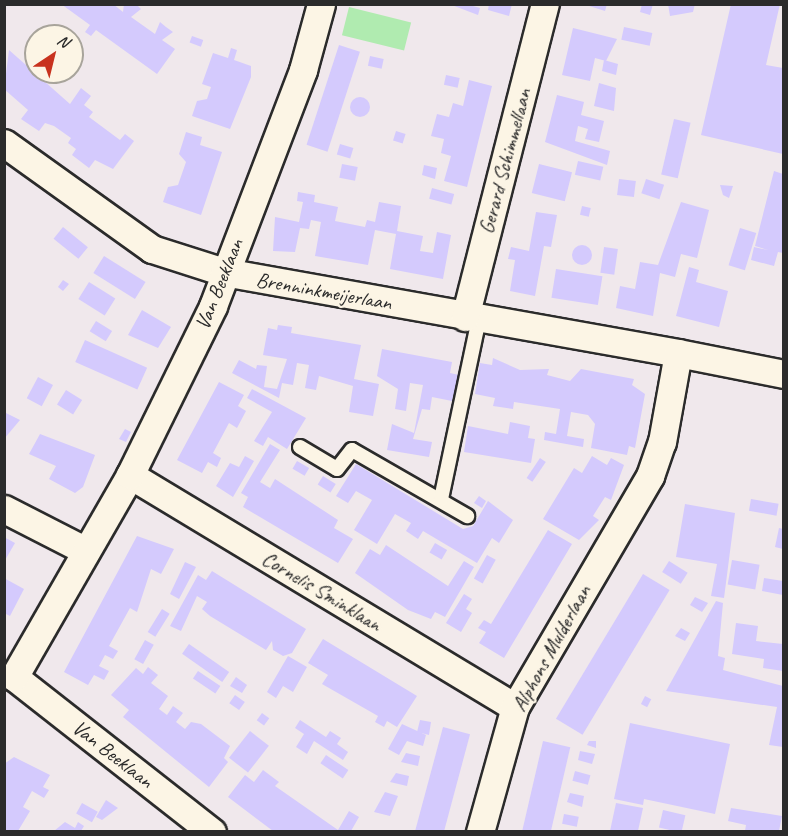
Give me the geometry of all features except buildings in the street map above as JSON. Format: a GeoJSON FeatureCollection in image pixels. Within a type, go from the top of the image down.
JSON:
{"type":"FeatureCollection","features":[{"type":"Feature","properties":{"kind":"street","name":"Van Beeklaan"},"geometry":{"type":"LineString","coordinates":[[212,831],[9,685],[130,475],[213,306],[224,272],[303,70],[321,4]]}},
{"type":"Feature","properties":{"kind":"street","name":"Gerard Schimmellaan"},"geometry":{"type":"LineString","coordinates":[[472,318],[545,4]]}},
{"type":"Feature","properties":{"kind":"street","name":"Brenninkmeijerlaan"},"geometry":{"type":"LineString","coordinates":[[4,143],[152,249],[224,272],[678,353],[783,374]]}},
{"type":"Feature","properties":{"kind":"street","name":"Alphons Mulderlaan"},"geometry":{"type":"LineString","coordinates":[[480,831],[514,707],[650,476],[662,442],[678,353]]}},
{"type":"Feature","properties":{"kind":"street","name":"Cornelis Sminklaan"},"geometry":{"type":"LineString","coordinates":[[130,475],[514,707]]}},
{"type":"Feature","properties":{"kind":"street"},"geometry":{"type":"LineString","coordinates":[[4,508],[86,551]]}},
{"type":"Feature","properties":{"kind":"lane"},"geometry":{"type":"LineString","coordinates":[[441,499],[472,318]]}},
{"type":"Feature","properties":{"kind":"lane"},"geometry":{"type":"LineString","coordinates":[[300,447],[337,469],[352,450],[441,499],[467,516]]}},
{"type":"Feature","properties":{"kind":"green space"},"geometry":{"type":"Polygon","coordinates":[[[349,7],[411,22],[404,51],[342,35],[349,7]]]}}]}
